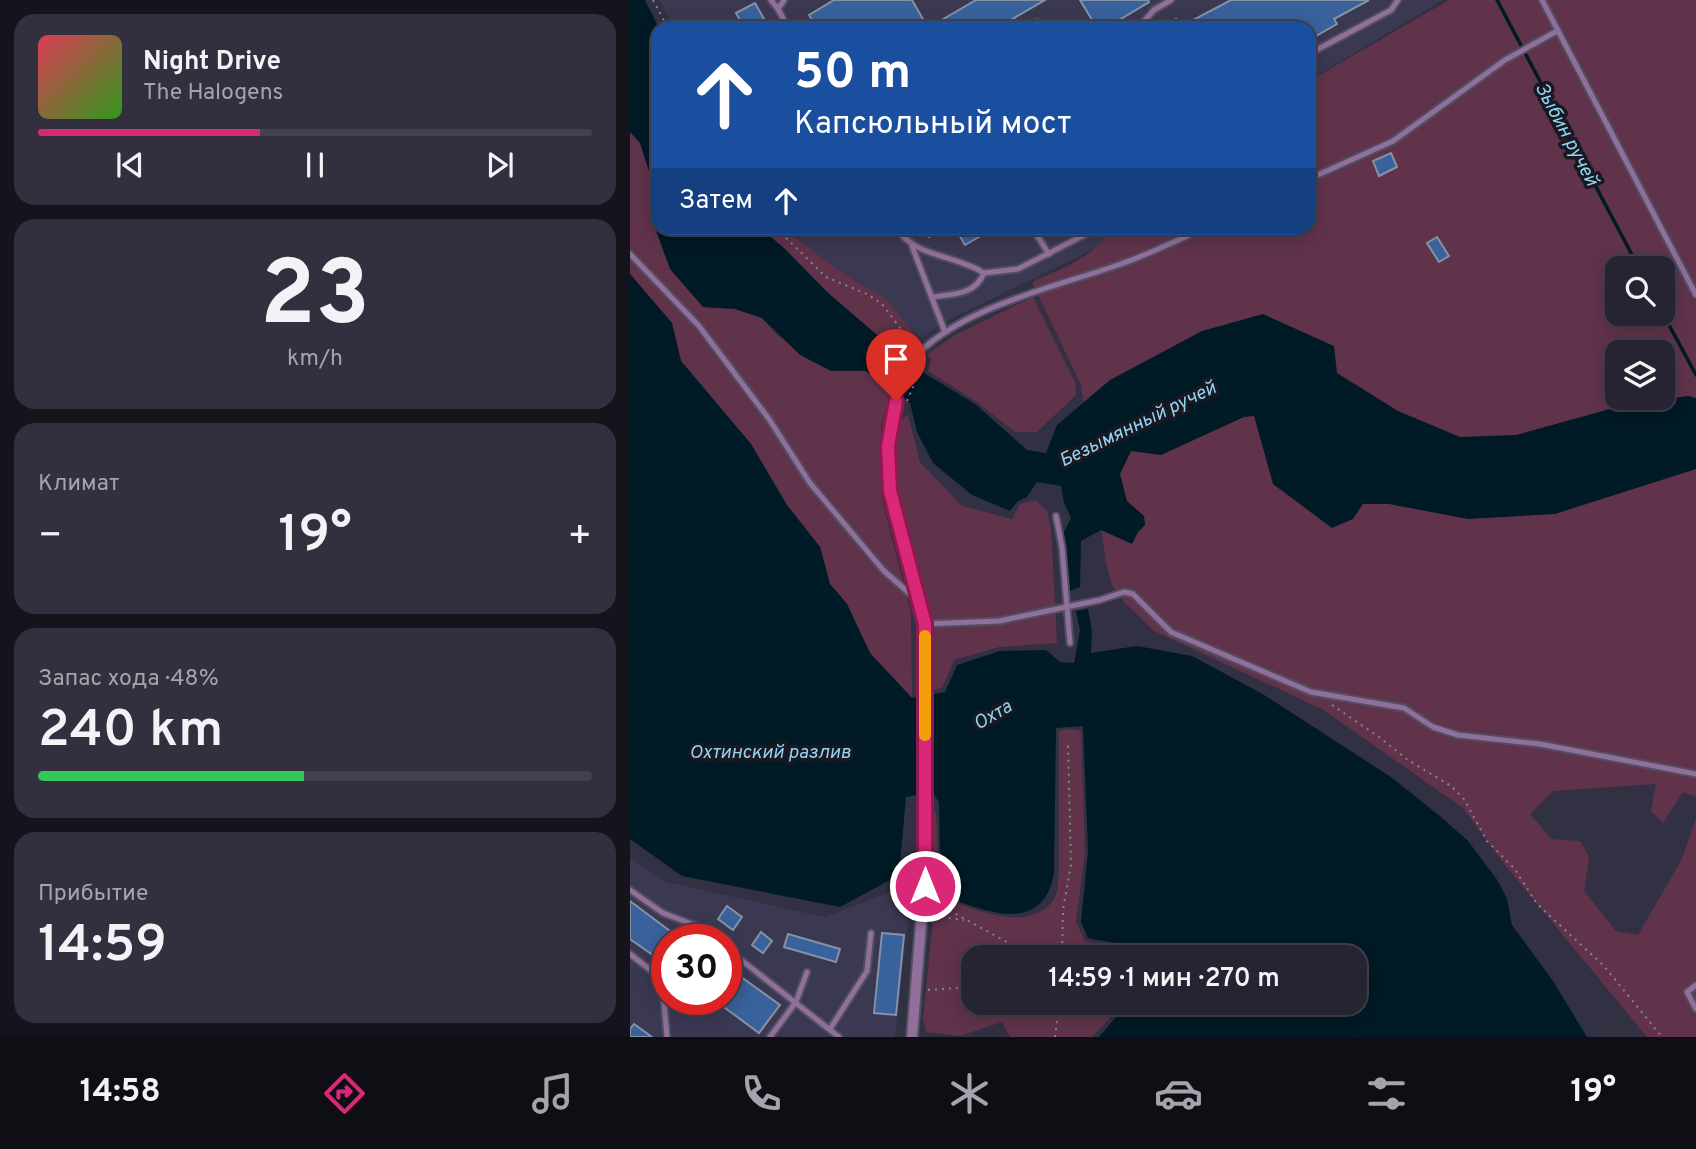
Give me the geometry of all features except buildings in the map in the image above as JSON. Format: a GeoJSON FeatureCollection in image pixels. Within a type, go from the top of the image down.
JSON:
{"type":"FeatureCollection","features":[{"type":"Feature","properties":{"kind":"street"},"geometry":{"type":"LineString","coordinates":[[901,401],[889,438],[887,467],[890,491],[925,624],[925,886],[912,1037]]}},
{"type":"Feature","properties":{"kind":"lane"},"geometry":{"type":"LineString","coordinates":[[771,0],[784,21]]}},
{"type":"Feature","properties":{"kind":"lane"},"geometry":{"type":"LineString","coordinates":[[778,9],[784,0]]}},
{"type":"Feature","properties":{"kind":"lane"},"geometry":{"type":"LineString","coordinates":[[1316,50],[1391,9],[1398,0]]}},
{"type":"Feature","properties":{"kind":"lane"},"geometry":{"type":"LineString","coordinates":[[1542,0],[1696,295]]}},
{"type":"Feature","properties":{"kind":"lane"},"geometry":{"type":"LineString","coordinates":[[1144,21],[1154,9],[1168,1]]}},
{"type":"Feature","properties":{"kind":"lane"},"geometry":{"type":"LineString","coordinates":[[1316,176],[1392,141],[1505,61],[1531,44],[1557,32]]}},
{"type":"Feature","properties":{"kind":"lane"},"geometry":{"type":"LineString","coordinates":[[903,235],[912,246],[945,332]]}},
{"type":"Feature","properties":{"kind":"lane"},"geometry":{"type":"LineString","coordinates":[[1037,235],[1049,254]]}},
{"type":"Feature","properties":{"kind":"lane"},"geometry":{"type":"LineString","coordinates":[[912,246],[972,265],[984,273],[1018,269],[1085,235]]}},
{"type":"Feature","properties":{"kind":"lane"},"geometry":{"type":"LineString","coordinates":[[912,360],[945,332],[1037,289],[1121,264],[1189,235]]}},
{"type":"Feature","properties":{"kind":"lane"},"geometry":{"type":"LineString","coordinates":[[630,254],[699,326],[769,419],[810,483],[884,571],[919,602]]}},
{"type":"Feature","properties":{"kind":"lane"},"geometry":{"type":"LineString","coordinates":[[932,297],[973,289],[980,283],[984,273]]}},
{"type":"Feature","properties":{"kind":"lane"},"geometry":{"type":"LineString","coordinates":[[1056,516],[1068,605],[1070,643]]}},
{"type":"Feature","properties":{"kind":"lane"},"geometry":{"type":"LineString","coordinates":[[925,624],[999,621],[1100,600],[1124,592],[1133,594],[1171,632],[1311,692],[1404,708],[1433,727],[1458,735],[1541,744],[1696,774]]}},
{"type":"Feature","properties":{"kind":"lane"},"geometry":{"type":"LineString","coordinates":[[630,890],[663,914],[691,924]]}},
{"type":"Feature","properties":{"kind":"lane"},"geometry":{"type":"LineString","coordinates":[[830,1028],[867,971],[871,933]]}},
{"type":"Feature","properties":{"kind":"lane"},"geometry":{"type":"LineString","coordinates":[[630,954],[662,979],[667,1037]]}},
{"type":"Feature","properties":{"kind":"lane"},"geometry":{"type":"LineString","coordinates":[[742,960],[839,1037]]}},
{"type":"Feature","properties":{"kind":"lane"},"geometry":{"type":"LineString","coordinates":[[770,1037],[796,1002],[807,972]]}},
{"type":"Feature","properties":{"kind":"lane"},"geometry":{"type":"LineString","coordinates":[[1696,985],[1687,992],[1696,1009]]}},
{"type":"Feature","properties":{"kind":"path"},"geometry":{"type":"LineString","coordinates":[[653,0],[664,21]]}},
{"type":"Feature","properties":{"kind":"path"},"geometry":{"type":"LineString","coordinates":[[783,235],[826,276],[867,294],[882,304],[909,337],[917,354]]}},
{"type":"Feature","properties":{"kind":"path"},"geometry":{"type":"LineString","coordinates":[[901,401],[924,360]]}},
{"type":"Feature","properties":{"kind":"path"},"geometry":{"type":"LineString","coordinates":[[1327,703],[1427,773],[1451,786],[1464,799],[1487,841],[1514,868],[1537,904],[1604,966],[1662,1037]]}},
{"type":"Feature","properties":{"kind":"path"},"geometry":{"type":"LineString","coordinates":[[1062,945],[1063,910],[1071,864],[1069,745]]}},
{"type":"Feature","properties":{"kind":"path"},"geometry":{"type":"LineString","coordinates":[[925,886],[937,895],[945,908],[1013,945]]}},
{"type":"Feature","properties":{"kind":"path"},"geometry":{"type":"LineString","coordinates":[[923,915],[968,920]]}},
{"type":"Feature","properties":{"kind":"path"},"geometry":{"type":"LineString","coordinates":[[917,990],[961,988]]}},
{"type":"Feature","properties":{"kind":"path"},"geometry":{"type":"LineString","coordinates":[[1055,1037],[1058,1015]]}},
{"type":"Feature","properties":{"kind":"shaded area"},"geometry":{"type":"Polygon","coordinates":[[[659,0],[1443,0],[1316,76],[1316,21],[670,21],[659,0]]]}},
{"type":"Feature","properties":{"kind":"shaded area"},"geometry":{"type":"Polygon","coordinates":[[[1449,0],[1696,0],[1696,797],[1683,792],[1663,823],[1651,811],[1656,784],[1553,791],[1530,814],[1551,839],[1580,841],[1589,857],[1584,891],[1616,931],[1638,935],[1682,859],[1696,818],[1696,1037],[1647,1037],[1505,865],[1463,808],[1322,709],[1154,631],[1124,602],[1112,585],[1106,563],[1081,385],[1032,282],[1067,266],[1096,247],[1108,235],[1316,235],[1316,77],[1449,0]]]}},
{"type":"Feature","properties":{"kind":"shaded area"},"geometry":{"type":"Polygon","coordinates":[[[630,132],[640,142],[651,177],[651,235],[659,235],[703,307],[735,309],[762,318],[776,334],[831,371],[866,371],[891,389],[881,426],[882,500],[911,613],[912,698],[870,653],[847,604],[830,584],[820,547],[787,505],[751,444],[681,361],[672,323],[630,274],[630,132]]]}},
{"type":"Feature","properties":{"kind":"shaded area"},"geometry":{"type":"Polygon","coordinates":[[[768,235],[792,235],[841,272],[886,299],[920,340],[898,353],[827,292],[768,235]]]}},
{"type":"Feature","properties":{"kind":"shaded area"},"geometry":{"type":"Polygon","coordinates":[[[792,235],[1108,235],[1100,246],[942,323],[920,340],[886,299],[841,273],[792,235]]]}},
{"type":"Feature","properties":{"kind":"shaded area"},"geometry":{"type":"Polygon","coordinates":[[[1033,297],[1075,382],[1076,395],[1037,432],[1015,432],[977,402],[928,371],[931,359],[926,355],[955,335],[1033,297]]]}},
{"type":"Feature","properties":{"kind":"shaded area"},"geometry":{"type":"Polygon","coordinates":[[[908,415],[920,462],[962,506],[1012,519],[1020,504],[1036,500],[1047,511],[1051,528],[1057,643],[999,647],[954,660],[942,688],[931,690],[933,631],[903,517],[893,454],[896,430],[908,415]]]}},
{"type":"Feature","properties":{"kind":"shaded area"},"geometry":{"type":"Polygon","coordinates":[[[1059,731],[1081,731],[1085,852],[1076,922],[1085,941],[1099,945],[961,945],[961,1015],[1113,1015],[1092,1037],[1010,1037],[1002,1022],[960,1036],[926,1032],[923,1018],[933,920],[933,812],[936,812],[939,866],[959,904],[1012,917],[1038,913],[1048,906],[1056,895],[1059,872],[1059,731]]]}},
{"type":"Feature","properties":{"kind":"shaded area"},"geometry":{"type":"Polygon","coordinates":[[[630,858],[666,882],[825,917],[890,892],[910,904],[895,1037],[630,1037],[630,858]]]}},
{"type":"Feature","properties":{"kind":"water"},"geometry":{"type":"Polygon","coordinates":[[[630,0],[645,0],[656,21],[651,21],[651,178],[640,143],[630,132],[630,0]]]}},
{"type":"Feature","properties":{"kind":"water","name":"Безымянный ручей"},"geometry":{"type":"Polygon","coordinates":[[[658,235],[768,235],[827,292],[898,353],[924,373],[975,404],[1027,450],[1046,453],[1057,425],[1110,380],[1202,331],[1263,314],[1334,346],[1337,373],[1398,411],[1460,437],[1516,435],[1606,410],[1675,410],[1675,398],[1696,398],[1696,469],[1555,514],[1468,519],[1389,504],[1363,504],[1353,519],[1332,528],[1273,484],[1254,416],[1244,417],[1161,455],[1131,451],[1120,474],[1127,501],[1144,516],[1145,525],[1132,544],[1101,530],[1081,541],[1080,587],[1070,591],[1064,532],[1071,518],[1061,486],[1037,482],[1027,497],[1018,501],[1010,511],[972,495],[933,463],[917,432],[910,403],[866,371],[831,371],[800,355],[762,318],[735,309],[703,307],[670,269],[658,235]]]}},
{"type":"Feature","properties":{"kind":"water","name":"Охтинский разлив"},"geometry":{"type":"Polygon","coordinates":[[[630,274],[672,323],[681,361],[751,444],[787,505],[820,547],[830,584],[847,604],[870,653],[912,698],[945,692],[957,665],[1000,651],[1046,650],[1060,662],[1074,663],[1080,630],[1076,611],[1088,609],[1092,631],[1091,653],[1137,646],[1192,656],[1261,693],[1391,777],[1468,841],[1498,881],[1507,899],[1512,925],[1553,981],[1587,1037],[1099,1037],[1118,1015],[1367,1015],[1367,945],[1129,945],[1088,938],[1081,922],[1088,851],[1083,726],[1056,728],[1054,873],[1049,890],[1041,902],[1031,910],[1019,913],[1005,914],[960,902],[940,859],[939,802],[932,792],[906,797],[899,875],[840,907],[682,876],[630,839],[630,274]]]}},
{"type":"Feature","properties":{"kind":"waterway","name":"Зыбин ручей"},"geometry":{"type":"LineString","coordinates":[[1497,0],[1633,256]]}},
{"type":"Feature","properties":{"kind":"waterway","name":"Зыбин ручей"},"geometry":{"type":"LineString","coordinates":[[1670,326],[1696,375]]}},
{"type":"Feature","properties":{"kind":"slow traffic"},"geometry":{"type":"LineString","coordinates":[[925,636],[925,735]]}},
{"type":"Feature","properties":{"kind":"route"},"geometry":{"type":"LineString","coordinates":[[896,401],[889,429],[887,467],[890,491],[925,624],[925,886]]}},
{"type":"Feature","properties":{"kind":"water label","name":"Охта"},"geometry":{"type":"Point","coordinates":[992,714]}}]}
